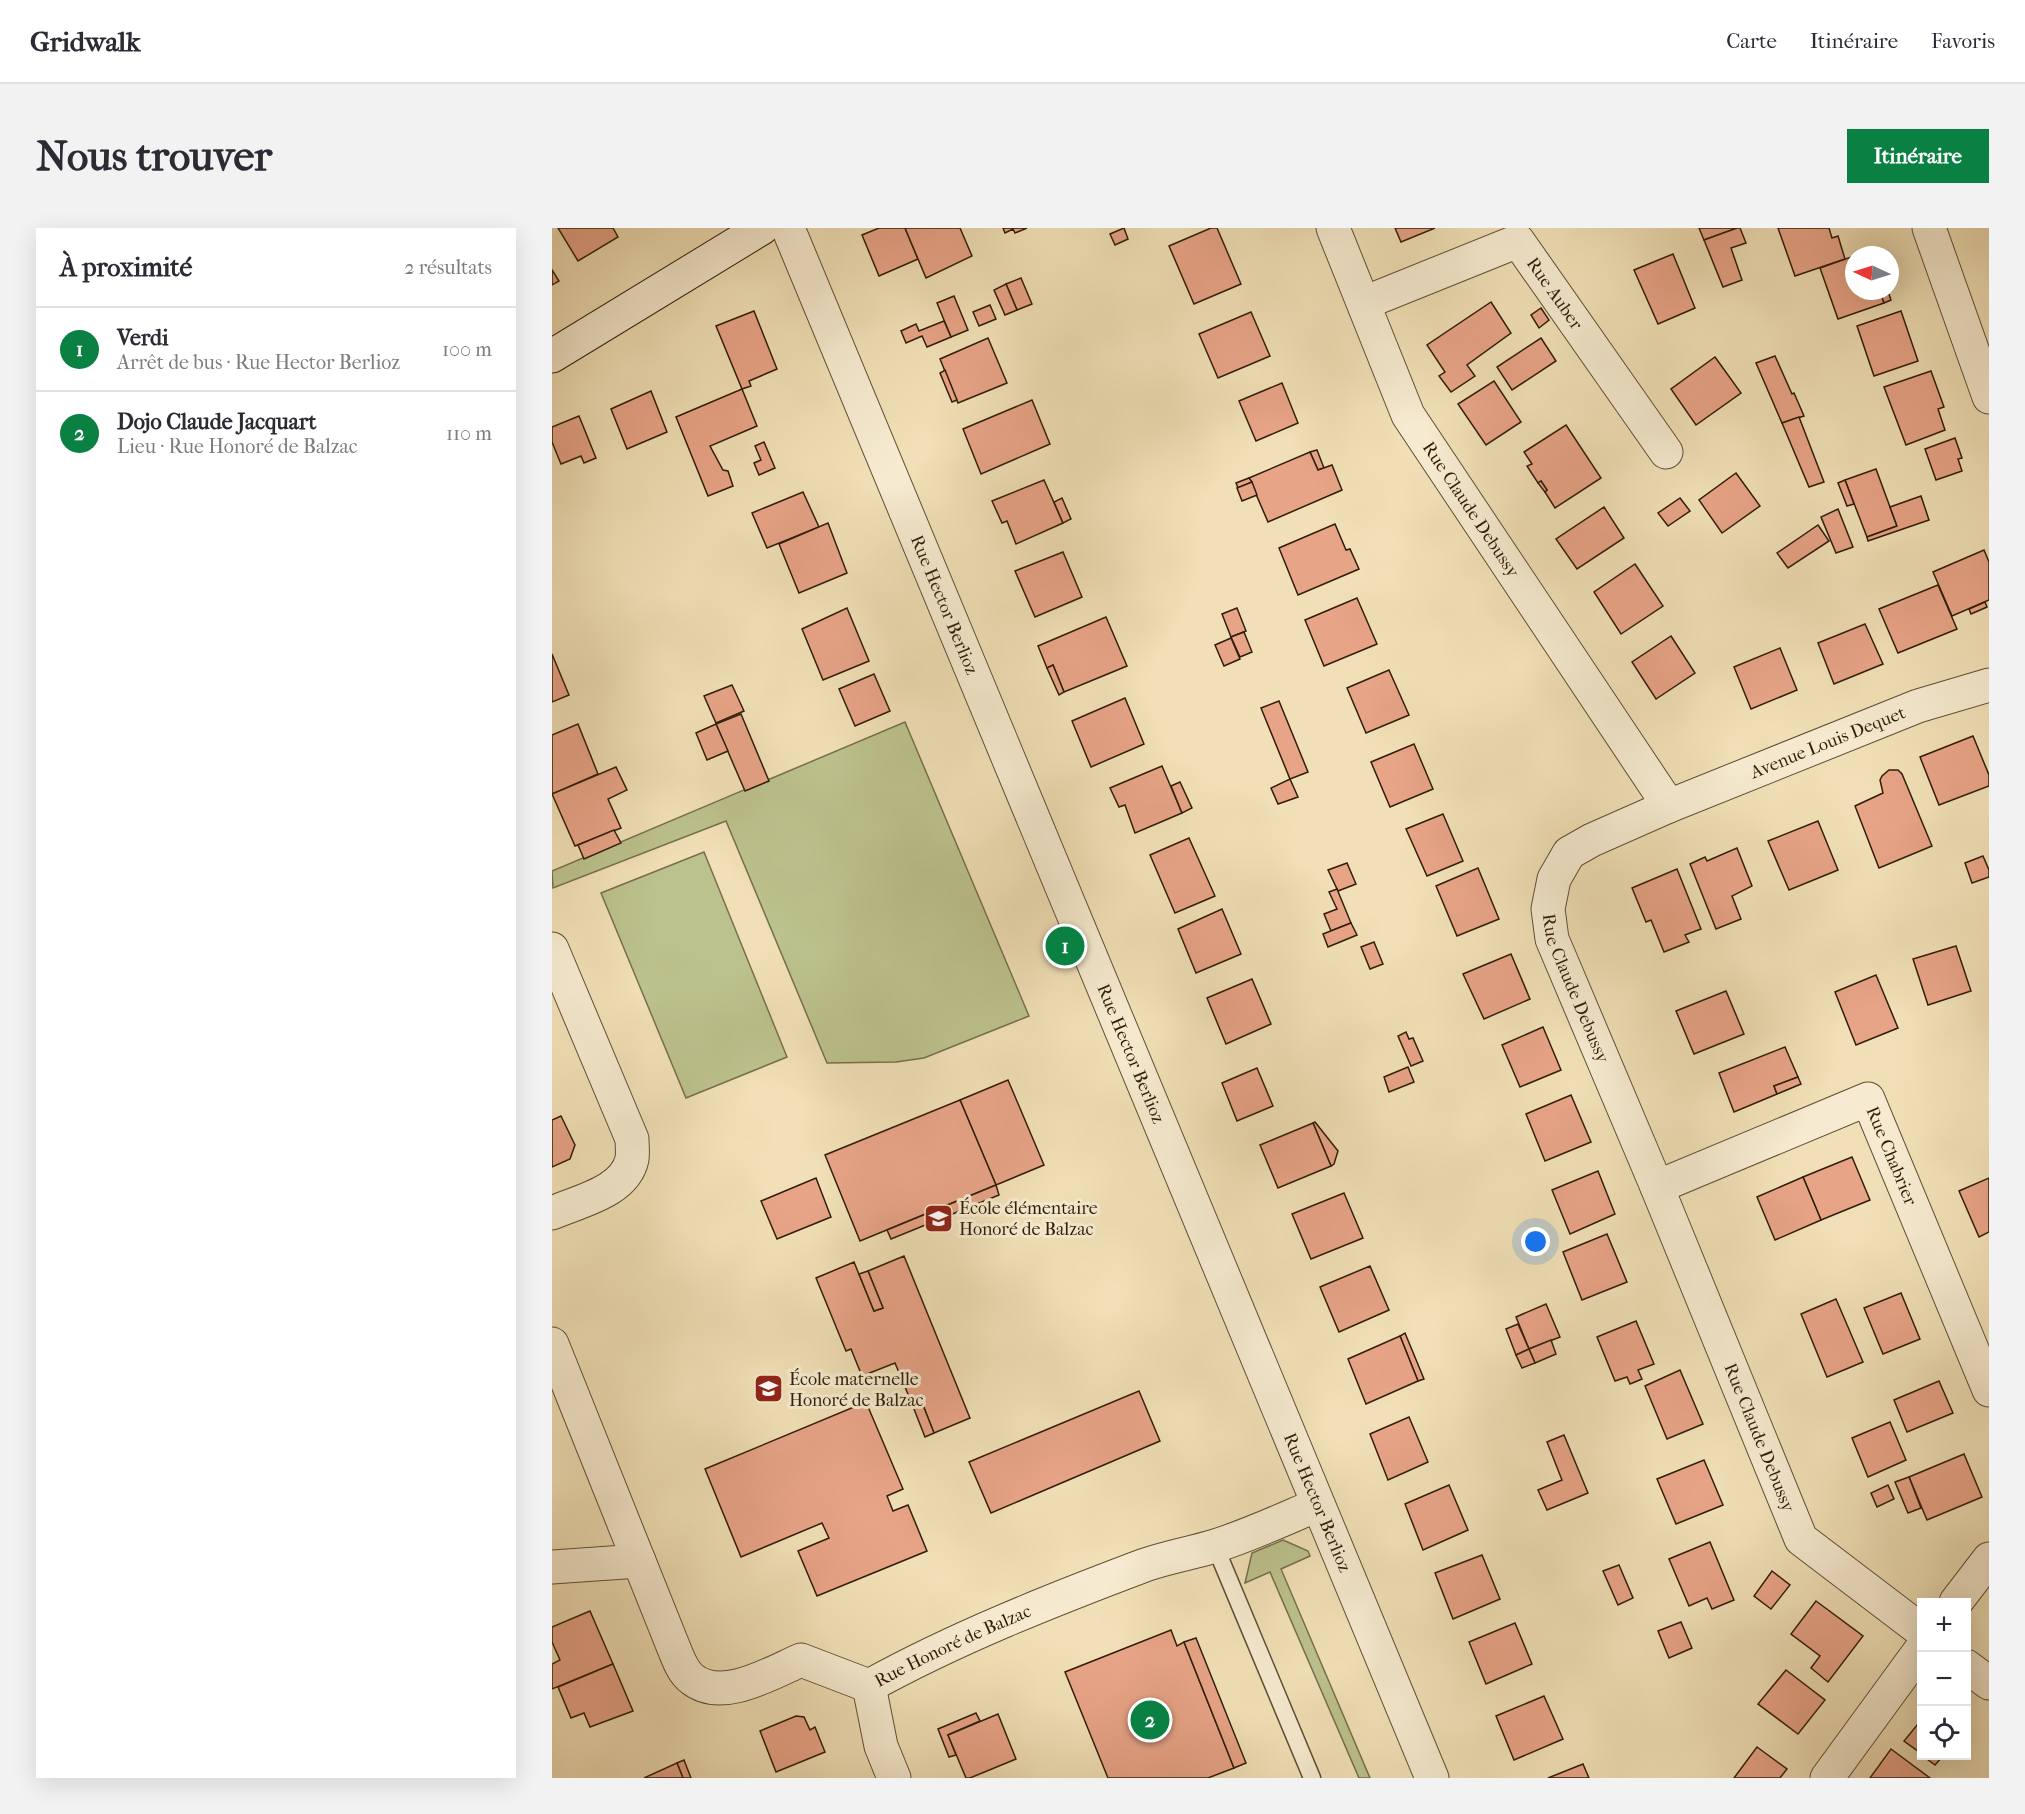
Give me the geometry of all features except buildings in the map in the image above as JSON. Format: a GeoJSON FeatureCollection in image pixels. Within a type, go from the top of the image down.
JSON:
{"type":"FeatureCollection","features":[{"type":"Feature","properties":{"kind":"street"},"geometry":{"type":"LineString","coordinates":[[552,356],[762,228]]}},
{"type":"Feature","properties":{"kind":"street","name":"Rue Hector Berlioz"},"geometry":{"type":"LineString","coordinates":[[789,228],[1432,1778]]}},
{"type":"Feature","properties":{"kind":"street","name":"Rue Claude Debussy"},"geometry":{"type":"LineString","coordinates":[[1333,228],[1408,415],[1669,806],[1592,840],[1569,853],[1554,879],[1548,909],[1552,939],[1657,1187],[1801,1539],[1917,1627]]}},
{"type":"Feature","properties":{"kind":"street"},"geometry":{"type":"LineString","coordinates":[[1929,228],[1989,398]]}},
{"type":"Feature","properties":{"kind":"street","name":"Rue Auber"},"geometry":{"type":"LineString","coordinates":[[1364,303],[1518,241],[1666,452]]}},
{"type":"Feature","properties":{"kind":"street","name":"Avenue Louis Dequet"},"geometry":{"type":"LineString","coordinates":[[1669,806],[1918,706],[1989,685]]}},
{"type":"Feature","properties":{"kind":"street"},"geometry":{"type":"LineString","coordinates":[[552,949],[632,1139],[632,1158],[624,1177],[608,1189],[552,1213]]}},
{"type":"Feature","properties":{"kind":"street","name":"Rue Chabrier"},"geometry":{"type":"LineString","coordinates":[[1657,1187],[1868,1099],[1989,1390]]}},
{"type":"Feature","properties":{"kind":"street"},"geometry":{"type":"LineString","coordinates":[[552,1344],[639,1561],[552,1567]]}},
{"type":"Feature","properties":{"kind":"street","name":"Rue Honoré de Balzac"},"geometry":{"type":"LineString","coordinates":[[639,1561],[675,1651],[683,1668],[692,1679],[710,1688],[728,1689],[801,1660],[869,1686],[909,1664],[1146,1565],[1181,1553],[1215,1546],[1317,1505]]}},
{"type":"Feature","properties":{"kind":"street"},"geometry":{"type":"LineString","coordinates":[[1959,1598],[1989,1559]]}},
{"type":"Feature","properties":{"kind":"street"},"geometry":{"type":"LineString","coordinates":[[1827,1778],[1919,1652]]}},
{"type":"Feature","properties":{"kind":"street"},"geometry":{"type":"LineString","coordinates":[[1971,1670],[1989,1683]]}},
{"type":"Feature","properties":{"kind":"street"},"geometry":{"type":"LineString","coordinates":[[869,1686],[880,1746],[894,1778]]}},
{"type":"Feature","properties":{"kind":"lane"},"geometry":{"type":"LineString","coordinates":[[1215,1546],[1312,1778]]}},
{"type":"Feature","properties":{"kind":"green space"},"geometry":{"type":"Polygon","coordinates":[[[905,722],[1029,1016],[924,1058],[896,1062],[827,1063],[726,821],[553,888],[552,871],[905,722]]]}},
{"type":"Feature","properties":{"kind":"green space"},"geometry":{"type":"Polygon","coordinates":[[[704,852],[787,1057],[686,1098],[601,893],[704,852]]]}},
{"type":"Feature","properties":{"kind":"green space"},"geometry":{"type":"Polygon","coordinates":[[[1283,1540],[1308,1551],[1310,1556],[1281,1569],[1370,1778],[1359,1778],[1270,1572],[1245,1583],[1252,1553],[1283,1540]]]}},
{"type":"Feature","properties":{"kind":"place","name":"Verdi"},"geometry":{"type":"Point","coordinates":[1065,946]}},
{"type":"Feature","properties":{"kind":"place","name":"École élémentaire Honoré de Balzac"},"geometry":{"type":"Point","coordinates":[938,1218]}},
{"type":"Feature","properties":{"kind":"place","name":"École maternelle Honoré de Balzac"},"geometry":{"type":"Point","coordinates":[768,1389]}},
{"type":"Feature","properties":{"kind":"place","name":"Dojo Claude Jacquart"},"geometry":{"type":"Point","coordinates":[1150,1720]}}]}
